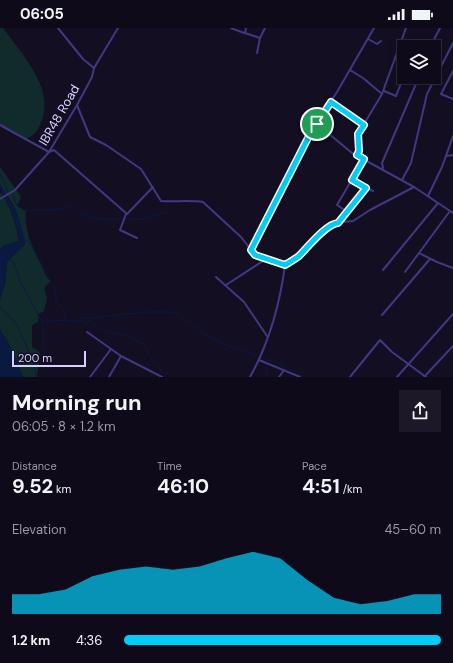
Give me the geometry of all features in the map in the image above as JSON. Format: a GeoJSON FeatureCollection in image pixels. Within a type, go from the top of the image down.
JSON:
{"type":"FeatureCollection","features":[{"type":"Feature","properties":{"kind":"street"},"geometry":{"type":"LineString","coordinates":[[58,28],[83,59],[94,68]]}},
{"type":"Feature","properties":{"kind":"street","name":"IBR48 Road"},"geometry":{"type":"LineString","coordinates":[[0,198],[15,190],[49,152],[77,105],[92,77],[94,68],[118,28]]}},
{"type":"Feature","properties":{"kind":"street"},"geometry":{"type":"LineString","coordinates":[[231,28],[260,38]]}},
{"type":"Feature","properties":{"kind":"street"},"geometry":{"type":"LineString","coordinates":[[245,33],[246,28]]}},
{"type":"Feature","properties":{"kind":"street"},"geometry":{"type":"LineString","coordinates":[[257,53],[260,38],[265,28]]}},
{"type":"Feature","properties":{"kind":"street"},"geometry":{"type":"LineString","coordinates":[[251,250],[307,138],[331,102],[374,28]]}},
{"type":"Feature","properties":{"kind":"street"},"geometry":{"type":"LineString","coordinates":[[402,40],[406,28]]}},
{"type":"Feature","properties":{"kind":"street"},"geometry":{"type":"LineString","coordinates":[[434,40],[440,28]]}},
{"type":"Feature","properties":{"kind":"street"},"geometry":{"type":"LineString","coordinates":[[368,39],[377,44],[381,41]]}},
{"type":"Feature","properties":{"kind":"street"},"geometry":{"type":"LineString","coordinates":[[402,180],[411,163],[427,94],[453,43]]}},
{"type":"Feature","properties":{"kind":"street"},"geometry":{"type":"LineString","coordinates":[[357,155],[359,151],[358,134],[384,91],[397,54]]}},
{"type":"Feature","properties":{"kind":"street"},"geometry":{"type":"LineString","coordinates":[[350,70],[363,78],[382,94]]}},
{"type":"Feature","properties":{"kind":"street"},"geometry":{"type":"LineString","coordinates":[[453,72],[441,94],[453,99]]}},
{"type":"Feature","properties":{"kind":"street"},"geometry":{"type":"LineString","coordinates":[[384,91],[396,96],[401,84]]}},
{"type":"Feature","properties":{"kind":"street"},"geometry":{"type":"LineString","coordinates":[[383,169],[382,163],[416,84]]}},
{"type":"Feature","properties":{"kind":"street"},"geometry":{"type":"LineString","coordinates":[[331,102],[364,125]]}},
{"type":"Feature","properties":{"kind":"street"},"geometry":{"type":"LineString","coordinates":[[77,105],[90,137],[106,145],[135,165],[145,174],[161,201],[186,202],[195,200],[203,202],[241,237],[255,255],[285,265],[298,257],[319,235],[334,223],[353,221],[370,210],[414,187]]}},
{"type":"Feature","properties":{"kind":"street"},"geometry":{"type":"LineString","coordinates":[[317,124],[357,155],[414,187],[452,212],[405,272]]}},
{"type":"Feature","properties":{"kind":"street"},"geometry":{"type":"LineString","coordinates":[[0,125],[49,152],[54,150],[126,214]]}},
{"type":"Feature","properties":{"kind":"street"},"geometry":{"type":"LineString","coordinates":[[428,196],[446,156],[453,136]]}},
{"type":"Feature","properties":{"kind":"street"},"geometry":{"type":"LineString","coordinates":[[446,156],[453,155]]}},
{"type":"Feature","properties":{"kind":"street"},"geometry":{"type":"LineString","coordinates":[[346,211],[337,205],[364,159]]}},
{"type":"Feature","properties":{"kind":"street"},"geometry":{"type":"LineString","coordinates":[[352,180],[373,191]]}},
{"type":"Feature","properties":{"kind":"street"},"geometry":{"type":"LineString","coordinates":[[137,238],[120,230],[126,214],[152,187]]}},
{"type":"Feature","properties":{"kind":"street"},"geometry":{"type":"LineString","coordinates":[[338,223],[346,211],[366,188]]}},
{"type":"Feature","properties":{"kind":"street"},"geometry":{"type":"LineString","coordinates":[[383,270],[438,203]]}},
{"type":"Feature","properties":{"kind":"street"},"geometry":{"type":"LineString","coordinates":[[419,253],[430,260],[453,268]]}},
{"type":"Feature","properties":{"kind":"street"},"geometry":{"type":"LineString","coordinates":[[226,285],[266,259]]}},
{"type":"Feature","properties":{"kind":"street"},"geometry":{"type":"LineString","coordinates":[[382,315],[430,260]]}},
{"type":"Feature","properties":{"kind":"street"},"geometry":{"type":"LineString","coordinates":[[250,377],[259,360],[280,298],[285,265]]}},
{"type":"Feature","properties":{"kind":"street"},"geometry":{"type":"LineString","coordinates":[[216,277],[244,302],[267,336]]}},
{"type":"Feature","properties":{"kind":"street"},"geometry":{"type":"LineString","coordinates":[[396,377],[453,314]]}},
{"type":"Feature","properties":{"kind":"street"},"geometry":{"type":"LineString","coordinates":[[87,332],[121,356],[162,377]]}},
{"type":"Feature","properties":{"kind":"street"},"geometry":{"type":"LineString","coordinates":[[350,377],[380,340],[392,352],[425,377],[453,346]]}},
{"type":"Feature","properties":{"kind":"street"},"geometry":{"type":"LineString","coordinates":[[90,377],[111,349]]}},
{"type":"Feature","properties":{"kind":"street"},"geometry":{"type":"LineString","coordinates":[[109,377],[121,356]]}},
{"type":"Feature","properties":{"kind":"street"},"geometry":{"type":"LineString","coordinates":[[259,360],[300,377]]}},
{"type":"Feature","properties":{"kind":"street"},"geometry":{"type":"LineString","coordinates":[[279,377],[284,370]]}},
{"type":"Feature","properties":{"kind":"green space"},"geometry":{"type":"Polygon","coordinates":[[[0,28],[3,28],[29,63],[42,89],[45,102],[44,115],[37,130],[27,139],[0,125],[0,28]]]}},
{"type":"Feature","properties":{"kind":"green space"},"geometry":{"type":"Polygon","coordinates":[[[0,167],[21,197],[17,206],[26,211],[27,229],[32,246],[47,278],[51,281],[44,288],[47,298],[44,311],[39,314],[38,322],[32,325],[32,347],[40,352],[37,377],[23,377],[8,342],[0,330],[0,299],[5,284],[7,262],[25,244],[16,211],[0,185],[0,167]]]}},
{"type":"Feature","properties":{"kind":"green space"},"geometry":{"type":"Polygon","coordinates":[[[0,192],[12,216],[19,241],[3,246],[0,249],[0,192]]]}},
{"type":"Feature","properties":{"kind":"water"},"geometry":{"type":"Polygon","coordinates":[[[0,185],[9,199],[22,227],[25,244],[7,262],[5,284],[0,299],[0,249],[3,246],[19,241],[12,214],[2,193],[0,185]]]}},
{"type":"Feature","properties":{"kind":"water"},"geometry":{"type":"Polygon","coordinates":[[[0,330],[8,342],[23,377],[0,377],[0,330]]]}},
{"type":"Feature","properties":{"kind":"waterway"},"geometry":{"type":"LineString","coordinates":[[0,173],[8,192]]}},
{"type":"Feature","properties":{"kind":"waterway"},"geometry":{"type":"LineString","coordinates":[[13,194],[17,206],[26,211],[56,210],[66,208],[70,205],[81,214],[88,217],[106,219],[129,218],[129,220],[145,219],[146,217],[167,212]]}},
{"type":"Feature","properties":{"kind":"waterway"},"geometry":{"type":"LineString","coordinates":[[24,238],[33,247],[55,290],[56,302],[65,312],[66,320]]}},
{"type":"Feature","properties":{"kind":"waterway"},"geometry":{"type":"LineString","coordinates":[[9,258],[14,263],[20,281],[42,322],[66,320],[75,322],[82,318],[146,312],[167,312],[179,314],[200,331],[219,342],[272,361],[306,377]]}},
{"type":"Feature","properties":{"kind":"waterway"},"geometry":{"type":"LineString","coordinates":[[0,307],[16,323],[32,359],[37,377]]}},
{"type":"Feature","properties":{"kind":"waterway"},"geometry":{"type":"LineString","coordinates":[[79,320],[86,323],[90,321],[101,330],[127,336],[144,344],[149,355],[166,377]]}},
{"type":"Feature","properties":{"kind":"waterway"},"geometry":{"type":"LineString","coordinates":[[42,322],[45,357],[52,370],[59,377]]}},
{"type":"Feature","properties":{"kind":"waterway"},"geometry":{"type":"LineString","coordinates":[[268,365],[266,372],[269,377]]}},
{"type":"Feature","properties":{"kind":"route"},"geometry":{"type":"LineString","coordinates":[[331,102],[364,125],[358,134],[359,151],[357,155],[364,159],[352,180],[366,188],[339,219],[338,223],[334,223],[319,235],[298,257],[285,265],[255,255],[251,250],[307,138],[314,126],[317,124],[331,102]]}}]}
